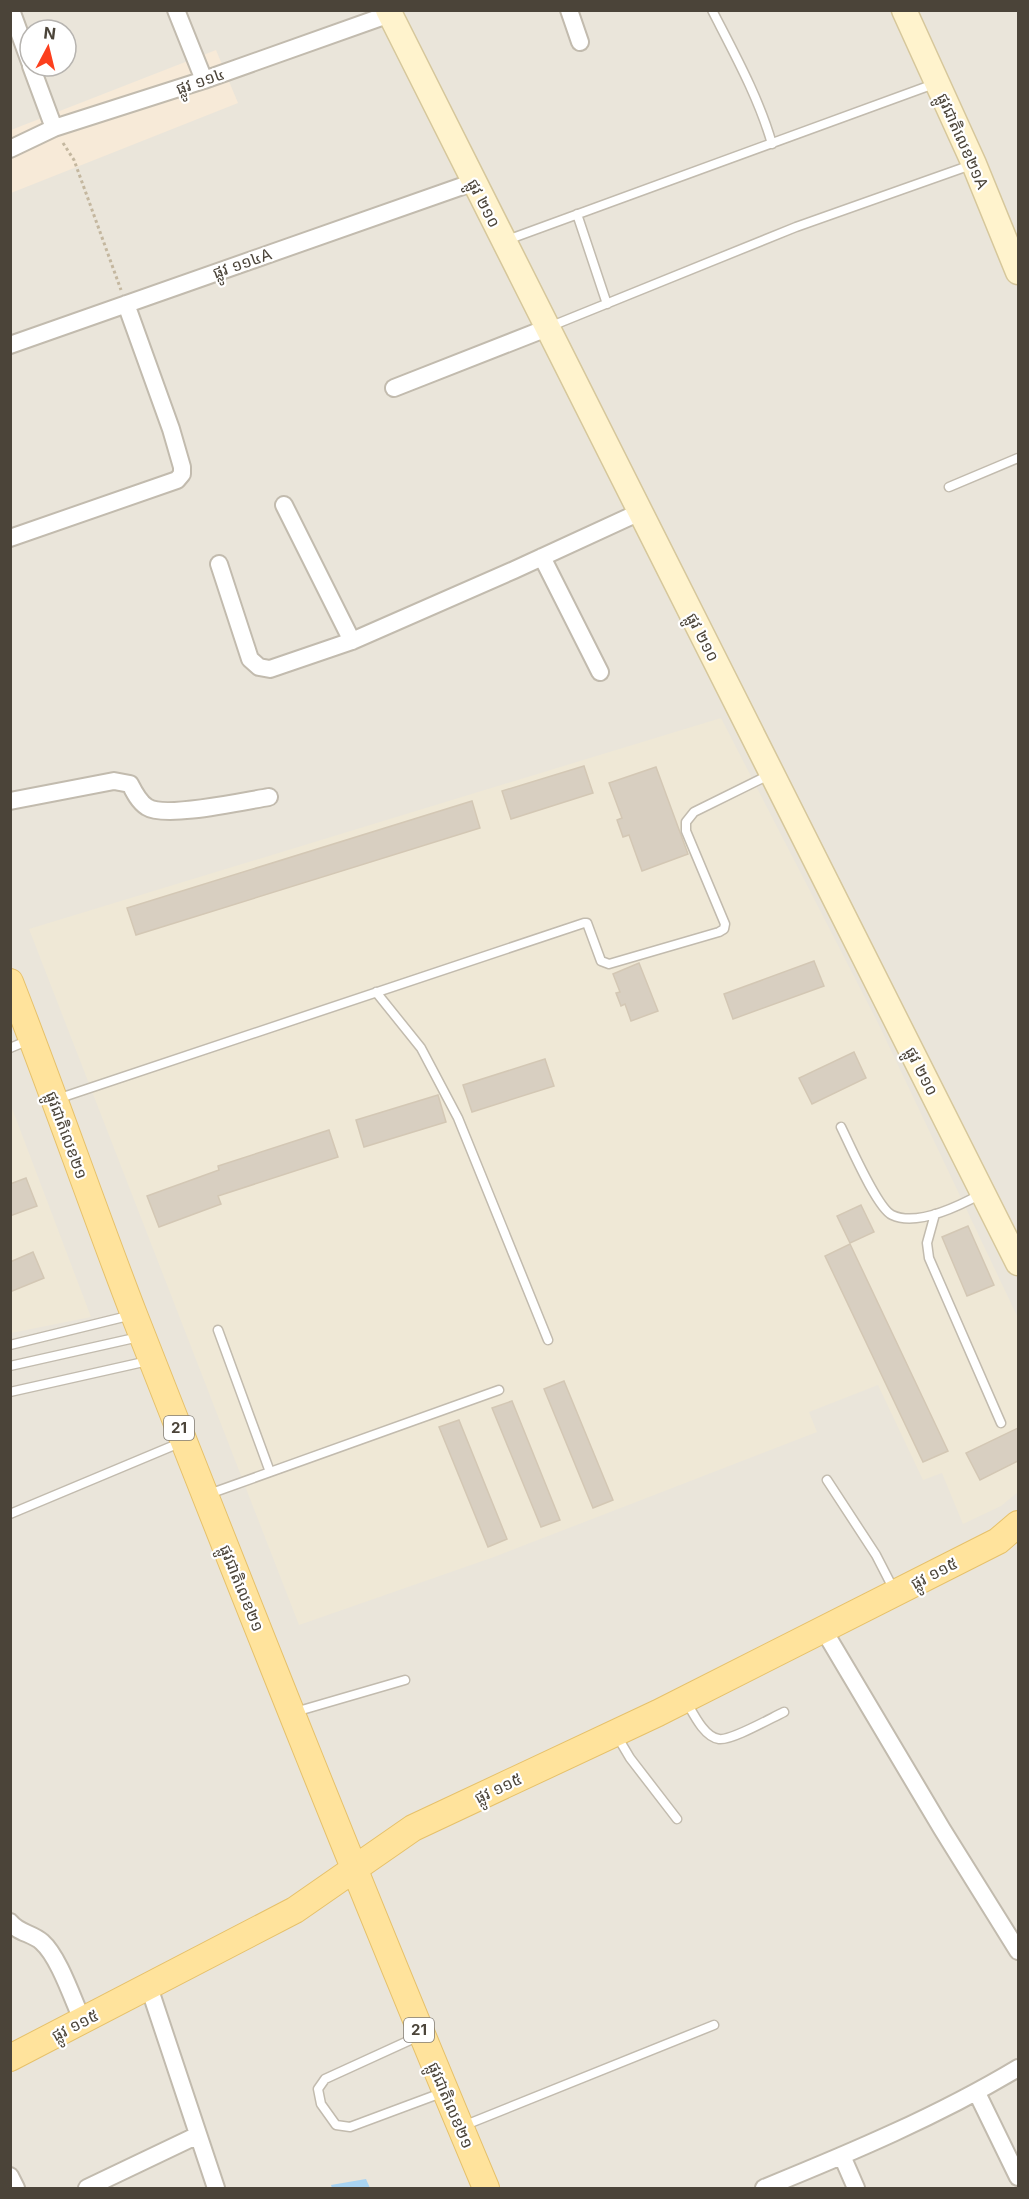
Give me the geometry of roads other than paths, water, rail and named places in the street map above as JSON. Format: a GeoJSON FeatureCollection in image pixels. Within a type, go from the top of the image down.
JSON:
{"type":"FeatureCollection","features":[{"type":"Feature","properties":{"kind":"main road","name":"ផ្លូវជាតិលេខ២១"},"geometry":{"type":"LineString","coordinates":[[10,982],[21,1044],[53,1101],[291,1713],[421,2035],[486,2188]]}},
{"type":"Feature","properties":{"kind":"main road","name":"ផ្លូវ ១១៥"},"geometry":{"type":"LineString","coordinates":[[10,2058],[296,1910],[413,1828],[684,1699],[1008,1539],[1018,1524]]}},
{"type":"Feature","properties":{"kind":"street"},"geometry":{"type":"LineString","coordinates":[[11,10],[18,29]]}},
{"type":"Feature","properties":{"kind":"street"},"geometry":{"type":"LineString","coordinates":[[176,10],[204,80]]}},
{"type":"Feature","properties":{"kind":"street"},"geometry":{"type":"LineString","coordinates":[[569,10],[580,42]]}},
{"type":"Feature","properties":{"kind":"street","name":"ផ្លូវជាតិលេខ២១A"},"geometry":{"type":"LineString","coordinates":[[904,10],[974,164],[1018,272]]}},
{"type":"Feature","properties":{"kind":"street","name":"ផ្លូវ ១១៤"},"geometry":{"type":"LineString","coordinates":[[10,149],[54,129],[204,80],[389,12]]}},
{"type":"Feature","properties":{"kind":"street","name":"ផ្លូវ ២១០"},"geometry":{"type":"LineString","coordinates":[[389,12],[1016,1254]]}},
{"type":"Feature","properties":{"kind":"street"},"geometry":{"type":"LineString","coordinates":[[36,78],[54,129]]}},
{"type":"Feature","properties":{"kind":"street","name":"ផ្លូវ ១១៤A"},"geometry":{"type":"LineString","coordinates":[[10,345],[474,182]]}},
{"type":"Feature","properties":{"kind":"street"},"geometry":{"type":"LineString","coordinates":[[10,538],[177,480],[182,474],[171,429],[126,304]]}},
{"type":"Feature","properties":{"kind":"street"},"geometry":{"type":"LineString","coordinates":[[394,388],[547,328]]}},
{"type":"Feature","properties":{"kind":"street"},"geometry":{"type":"LineString","coordinates":[[284,505],[352,641]]}},
{"type":"Feature","properties":{"kind":"street"},"geometry":{"type":"LineString","coordinates":[[219,564],[250,659],[259,667],[270,669],[352,641],[640,512]]}},
{"type":"Feature","properties":{"kind":"street"},"geometry":{"type":"LineString","coordinates":[[542,557],[600,672]]}},
{"type":"Feature","properties":{"kind":"street"},"geometry":{"type":"LineString","coordinates":[[10,801],[114,781],[130,784],[146,807],[159,812],[269,797]]}},
{"type":"Feature","properties":{"kind":"street"},"geometry":{"type":"LineString","coordinates":[[823,1629],[942,1829],[1018,1951]]}},
{"type":"Feature","properties":{"kind":"street"},"geometry":{"type":"LineString","coordinates":[[10,1922],[15,1928],[42,1941],[57,1964],[83,2022]]}},
{"type":"Feature","properties":{"kind":"street"},"geometry":{"type":"LineString","coordinates":[[149,1987],[216,2188]]}},
{"type":"Feature","properties":{"kind":"street"},"geometry":{"type":"LineString","coordinates":[[764,2188],[842,2156],[977,2093],[1018,2068]]}},
{"type":"Feature","properties":{"kind":"street"},"geometry":{"type":"LineString","coordinates":[[977,2093],[1018,2177]]}},
{"type":"Feature","properties":{"kind":"street"},"geometry":{"type":"LineString","coordinates":[[87,2188],[198,2135]]}},
{"type":"Feature","properties":{"kind":"street"},"geometry":{"type":"LineString","coordinates":[[842,2156],[856,2188]]}},
{"type":"Feature","properties":{"kind":"street"},"geometry":{"type":"LineString","coordinates":[[10,2176],[16,2188]]}},
{"type":"Feature","properties":{"kind":"lane"},"geometry":{"type":"LineString","coordinates":[[712,10],[739,63],[772,144]]}},
{"type":"Feature","properties":{"kind":"lane"},"geometry":{"type":"LineString","coordinates":[[504,241],[938,83]]}},
{"type":"Feature","properties":{"kind":"lane"},"geometry":{"type":"LineString","coordinates":[[547,328],[796,227],[974,164]]}},
{"type":"Feature","properties":{"kind":"lane"},"geometry":{"type":"LineString","coordinates":[[577,214],[607,304]]}},
{"type":"Feature","properties":{"kind":"lane"},"geometry":{"type":"LineString","coordinates":[[949,487],[1018,458]]}},
{"type":"Feature","properties":{"kind":"lane"},"geometry":{"type":"LineString","coordinates":[[53,1101],[584,923],[587,923],[601,961],[609,964],[719,932],[725,924],[686,831],[686,822],[694,812],[772,773]]}},
{"type":"Feature","properties":{"kind":"lane"},"geometry":{"type":"LineString","coordinates":[[376,992],[421,1048],[458,1118],[548,1340]]}},
{"type":"Feature","properties":{"kind":"lane"},"geometry":{"type":"LineString","coordinates":[[840,1127],[877,1199],[890,1215],[907,1220],[935,1214],[962,1204],[983,1192]]}},
{"type":"Feature","properties":{"kind":"lane"},"geometry":{"type":"LineString","coordinates":[[935,1214],[927,1242],[929,1258],[1001,1423]]}},
{"type":"Feature","properties":{"kind":"lane"},"geometry":{"type":"LineString","coordinates":[[218,1330],[270,1472]]}},
{"type":"Feature","properties":{"kind":"lane"},"geometry":{"type":"LineString","coordinates":[[10,1345],[143,1337]]}},
{"type":"Feature","properties":{"kind":"lane"},"geometry":{"type":"LineString","coordinates":[[10,1366],[143,1337]]}},
{"type":"Feature","properties":{"kind":"lane"},"geometry":{"type":"LineString","coordinates":[[10,1392],[143,1337]]}},
{"type":"Feature","properties":{"kind":"lane"},"geometry":{"type":"LineString","coordinates":[[205,1495],[500,1390]]}},
{"type":"Feature","properties":{"kind":"lane"},"geometry":{"type":"LineString","coordinates":[[10,1514],[184,1441]]}},
{"type":"Feature","properties":{"kind":"lane"},"geometry":{"type":"LineString","coordinates":[[827,1480],[876,1555],[895,1593]]}},
{"type":"Feature","properties":{"kind":"lane"},"geometry":{"type":"LineString","coordinates":[[291,1713],[405,1680]]}},
{"type":"Feature","properties":{"kind":"lane"},"geometry":{"type":"LineString","coordinates":[[684,1699],[699,1723],[709,1734],[718,1739],[729,1738],[784,1712]]}},
{"type":"Feature","properties":{"kind":"lane"},"geometry":{"type":"LineString","coordinates":[[615,1732],[630,1758],[677,1819]]}},
{"type":"Feature","properties":{"kind":"lane"},"geometry":{"type":"LineString","coordinates":[[460,2127],[714,2025]]}},
{"type":"Feature","properties":{"kind":"lane"},"geometry":{"type":"LineString","coordinates":[[421,2035],[325,2079],[318,2089],[321,2104],[336,2125],[350,2127],[445,2091]]}},
{"type":"Feature","properties":{"kind":"water"},"geometry":{"type":"Polygon","coordinates":[[[366,2179],[370,2188],[332,2188],[331,2185],[366,2179]]]}}]}
